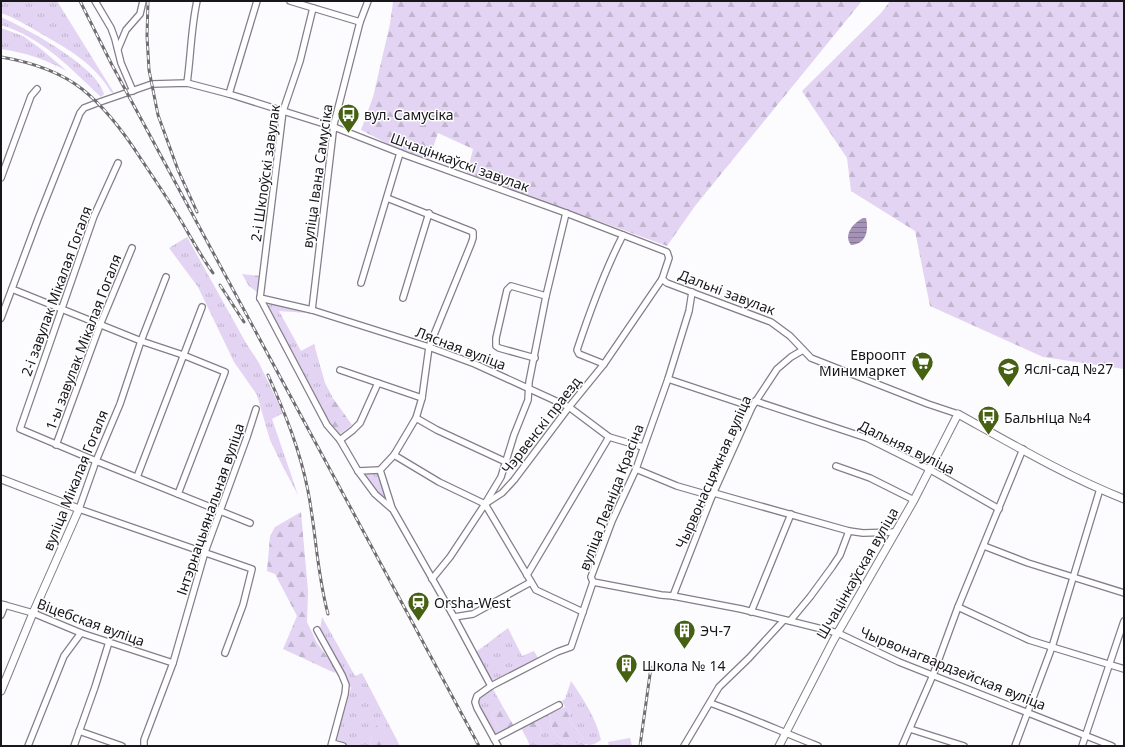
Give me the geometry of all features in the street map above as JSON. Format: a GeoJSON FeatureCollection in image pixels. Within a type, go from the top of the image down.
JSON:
{"type":"FeatureCollection","features":[{"type":"Feature","properties":{"kind":"street"},"geometry":{"type":"LineString","coordinates":[[95,1],[111,28],[121,63],[133,90]]}},
{"type":"Feature","properties":{"kind":"street"},"geometry":{"type":"LineString","coordinates":[[118,49],[126,30],[140,14],[143,1]]}},
{"type":"Feature","properties":{"kind":"street"},"geometry":{"type":"LineString","coordinates":[[187,83],[192,25],[197,1]]}},
{"type":"Feature","properties":{"kind":"street"},"geometry":{"type":"LineString","coordinates":[[229,94],[256,1]]}},
{"type":"Feature","properties":{"kind":"street"},"geometry":{"type":"LineString","coordinates":[[290,1],[360,22]]}},
{"type":"Feature","properties":{"kind":"street","name":"вуліца Івана Самусіка"},"geometry":{"type":"LineString","coordinates":[[312,310],[335,117],[360,22],[368,1]]}},
{"type":"Feature","properties":{"kind":"street","name":"2-і Шклоўскі завулак"},"geometry":{"type":"LineString","coordinates":[[260,298],[283,111],[300,61],[313,8]]}},
{"type":"Feature","properties":{"kind":"street","name":"Шчацінкаўскі завулак"},"geometry":{"type":"LineString","coordinates":[[12,289],[80,113],[84,108],[133,90],[152,84],[170,83],[187,83],[229,94],[334,127],[667,252],[669,258],[662,279]]}},
{"type":"Feature","properties":{"kind":"street"},"geometry":{"type":"LineString","coordinates":[[1,178],[31,96],[37,89]]}},
{"type":"Feature","properties":{"kind":"street"},"geometry":{"type":"LineString","coordinates":[[361,283],[400,153]]}},
{"type":"Feature","properties":{"kind":"street","name":"2-і завулак Мікалая Гогаля"},"geometry":{"type":"LineString","coordinates":[[56,445],[20,429],[94,216],[118,163]]}},
{"type":"Feature","properties":{"kind":"street"},"geometry":{"type":"LineString","coordinates":[[358,471],[380,470],[394,454],[416,418],[422,398],[429,347],[473,238],[473,232],[387,198]]}},
{"type":"Feature","properties":{"kind":"street"},"geometry":{"type":"LineString","coordinates":[[403,298],[429,214]]}},
{"type":"Feature","properties":{"kind":"street"},"geometry":{"type":"LineString","coordinates":[[485,504],[501,477],[514,435],[528,400],[529,382],[535,358],[546,296],[566,214]]}},
{"type":"Feature","properties":{"kind":"street"},"geometry":{"type":"LineString","coordinates":[[604,364],[579,354],[577,350],[591,307],[610,261],[623,235]]}},
{"type":"Feature","properties":{"kind":"street","name":"1-ы завулак Мікалая Гогаля"},"geometry":{"type":"LineString","coordinates":[[56,445],[100,324],[132,248]]}},
{"type":"Feature","properties":{"kind":"street","name":"вуліца Мікалая Гогаля"},"geometry":{"type":"LineString","coordinates":[[1,691],[33,613],[79,509],[96,461],[120,404],[141,341],[166,277]]}},
{"type":"Feature","properties":{"kind":"street","name":"Дальні завулак"},"geometry":{"type":"LineString","coordinates":[[662,279],[667,283],[771,322],[790,336],[812,358],[928,404],[958,414],[1100,489],[1124,498]]}},
{"type":"Feature","properties":{"kind":"street","name":"Чэрвенскі праезд"},"geometry":{"type":"LineString","coordinates":[[432,579],[450,558],[485,504],[502,493],[514,480],[569,407],[604,364],[662,279]]}},
{"type":"Feature","properties":{"kind":"street"},"geometry":{"type":"LineString","coordinates":[[535,358],[499,348],[496,346],[496,338],[507,290],[511,286],[546,296]]}},
{"type":"Feature","properties":{"kind":"street"},"geometry":{"type":"LineString","coordinates":[[1,318],[12,289],[141,341],[183,355],[225,372],[178,494]]}},
{"type":"Feature","properties":{"kind":"street","name":"вуліца Леаніда Красіна"},"geometry":{"type":"LineString","coordinates":[[498,746],[477,708],[477,696],[491,686],[557,652],[571,647],[593,582],[591,577],[612,521],[636,469],[668,379],[689,311],[692,292]]}},
{"type":"Feature","properties":{"kind":"street"},"geometry":{"type":"LineString","coordinates":[[260,298],[327,425],[340,440],[358,471],[375,494],[392,508]]}},
{"type":"Feature","properties":{"kind":"street","name":"Лясная вуліца"},"geometry":{"type":"LineString","coordinates":[[260,298],[312,310],[429,347],[475,364],[569,407],[609,437],[643,447]]}},
{"type":"Feature","properties":{"kind":"street"},"geometry":{"type":"LineString","coordinates":[[137,477],[202,307]]}},
{"type":"Feature","properties":{"kind":"street","name":"Чырвонасцяжная вуліца"},"geometry":{"type":"LineString","coordinates":[[673,596],[713,494],[755,401],[777,369],[791,357],[803,350]]}},
{"type":"Feature","properties":{"kind":"street"},"geometry":{"type":"LineString","coordinates":[[340,370],[422,398]]}},
{"type":"Feature","properties":{"kind":"street"},"geometry":{"type":"LineString","coordinates":[[668,379],[752,407]]}},
{"type":"Feature","properties":{"kind":"street"},"geometry":{"type":"LineString","coordinates":[[340,440],[360,423],[378,383]]}},
{"type":"Feature","properties":{"kind":"street","name":"Дальняя вуліца"},"geometry":{"type":"LineString","coordinates":[[755,401],[867,438],[929,469],[999,509]]}},
{"type":"Feature","properties":{"kind":"street","name":"Інтэрнацыянальная вуліца"},"geometry":{"type":"LineString","coordinates":[[144,746],[144,740],[173,663],[205,552],[248,437],[256,409]]}},
{"type":"Feature","properties":{"kind":"street","name":"Шчацінкаўская вуліца"},"geometry":{"type":"LineString","coordinates":[[779,746],[838,632],[914,500],[958,414]]}},
{"type":"Feature","properties":{"kind":"street"},"geometry":{"type":"LineString","coordinates":[[416,418],[437,430],[506,462]]}},
{"type":"Feature","properties":{"kind":"street"},"geometry":{"type":"LineString","coordinates":[[527,575],[609,437]]}},
{"type":"Feature","properties":{"kind":"street"},"geometry":{"type":"LineString","coordinates":[[56,445],[250,523]]}},
{"type":"Feature","properties":{"kind":"street"},"geometry":{"type":"LineString","coordinates":[[902,746],[1023,449]]}},
{"type":"Feature","properties":{"kind":"street"},"geometry":{"type":"LineString","coordinates":[[394,454],[439,482],[485,504],[536,590],[584,612]]}},
{"type":"Feature","properties":{"kind":"street"},"geometry":{"type":"LineString","coordinates":[[836,466],[870,478],[914,500]]}},
{"type":"Feature","properties":{"kind":"street"},"geometry":{"type":"LineString","coordinates":[[636,469],[676,486],[791,514],[849,531],[863,533],[896,532]]}},
{"type":"Feature","properties":{"kind":"street"},"geometry":{"type":"LineString","coordinates":[[380,470],[392,508],[491,686]]}},
{"type":"Feature","properties":{"kind":"street"},"geometry":{"type":"LineString","coordinates":[[1,479],[79,509],[252,569],[243,605],[225,653]]}},
{"type":"Feature","properties":{"kind":"street"},"geometry":{"type":"LineString","coordinates":[[1015,746],[1052,647],[1100,489]]}},
{"type":"Feature","properties":{"kind":"street"},"geometry":{"type":"LineString","coordinates":[[751,612],[791,514]]}},
{"type":"Feature","properties":{"kind":"street"},"geometry":{"type":"LineString","coordinates":[[790,621],[810,597],[840,555],[849,531]]}},
{"type":"Feature","properties":{"kind":"street"},"geometry":{"type":"LineString","coordinates":[[984,546],[1028,563],[1124,593]]}},
{"type":"Feature","properties":{"kind":"street"},"geometry":{"type":"LineString","coordinates":[[454,618],[473,614],[531,582]]}},
{"type":"Feature","properties":{"kind":"street","name":"Чырвонагвардзейская вуліца"},"geometry":{"type":"LineString","coordinates":[[593,582],[673,596],[838,632],[899,662],[1112,746]]}},
{"type":"Feature","properties":{"kind":"street"},"geometry":{"type":"LineString","coordinates":[[1,615],[3,604]]}},
{"type":"Feature","properties":{"kind":"street","name":"Віцебская вуліца"},"geometry":{"type":"LineString","coordinates":[[3,604],[33,613],[81,632],[173,663]]}},
{"type":"Feature","properties":{"kind":"street"},"geometry":{"type":"LineString","coordinates":[[958,607],[1029,640],[1124,669]]}},
{"type":"Feature","properties":{"kind":"street"},"geometry":{"type":"LineString","coordinates":[[684,746],[719,687],[749,658],[784,620]]}},
{"type":"Feature","properties":{"kind":"street"},"geometry":{"type":"LineString","coordinates":[[1082,746],[1124,621]]}},
{"type":"Feature","properties":{"kind":"street"},"geometry":{"type":"LineString","coordinates":[[317,630],[346,685],[346,694],[331,745],[343,746]]}},
{"type":"Feature","properties":{"kind":"street"},"geometry":{"type":"LineString","coordinates":[[28,746],[64,656],[81,632]]}},
{"type":"Feature","properties":{"kind":"street"},"geometry":{"type":"LineString","coordinates":[[74,746],[96,686],[109,642]]}},
{"type":"Feature","properties":{"kind":"street"},"geometry":{"type":"LineString","coordinates":[[710,703],[738,712],[785,734],[818,746]]}},
{"type":"Feature","properties":{"kind":"street"},"geometry":{"type":"LineString","coordinates":[[494,739],[559,705]]}},
{"type":"Feature","properties":{"kind":"street"},"geometry":{"type":"LineString","coordinates":[[910,729],[964,746]]}},
{"type":"Feature","properties":{"kind":"street"},"geometry":{"type":"LineString","coordinates":[[79,731],[111,744],[122,746]]}},
{"type":"Feature","properties":{"kind":"green space"},"geometry":{"type":"Polygon","coordinates":[[[1,1],[57,1],[114,93],[111,92],[97,73],[80,58],[26,24],[1,13],[1,1]]]}},
{"type":"Feature","properties":{"kind":"green space"},"geometry":{"type":"Polygon","coordinates":[[[862,1],[695,206],[667,246],[467,173],[473,149],[438,133],[429,159],[396,148],[361,130],[373,97],[390,24],[393,2],[862,1]]]}},
{"type":"Feature","properties":{"kind":"green space"},"geometry":{"type":"Polygon","coordinates":[[[890,1],[1124,1],[1124,369],[1043,357],[930,306],[915,231],[851,191],[847,158],[802,91],[881,13],[890,1]]]}},
{"type":"Feature","properties":{"kind":"green space"},"geometry":{"type":"Polygon","coordinates":[[[1,17],[43,39],[75,60],[99,83],[104,94],[101,97],[67,65],[30,37],[1,25],[1,17]]]}},
{"type":"Feature","properties":{"kind":"green space"},"geometry":{"type":"Polygon","coordinates":[[[1,28],[23,36],[67,71],[35,57],[19,52],[1,49],[1,28]]]}},
{"type":"Feature","properties":{"kind":"green space"},"geometry":{"type":"Polygon","coordinates":[[[187,237],[246,343],[259,363],[283,413],[272,419],[298,495],[270,440],[257,395],[234,362],[198,287],[169,248],[187,237]]]}},
{"type":"Feature","properties":{"kind":"green space"},"geometry":{"type":"Polygon","coordinates":[[[242,274],[260,276],[257,292],[249,286],[242,274]]]}},
{"type":"Feature","properties":{"kind":"green space"},"geometry":{"type":"Polygon","coordinates":[[[271,304],[307,313],[279,311],[301,351],[314,344],[325,383],[333,398],[321,407],[267,306],[271,304]]]}},
{"type":"Feature","properties":{"kind":"green space"},"geometry":{"type":"Polygon","coordinates":[[[333,398],[352,425],[340,434],[329,422],[321,407],[333,398]]]}},
{"type":"Feature","properties":{"kind":"green space"},"geometry":{"type":"Polygon","coordinates":[[[375,473],[379,475],[387,499],[378,493],[365,477],[367,474],[375,473]]]}},
{"type":"Feature","properties":{"kind":"green space"},"geometry":{"type":"Polygon","coordinates":[[[301,512],[308,591],[307,622],[317,643],[336,669],[335,673],[283,649],[297,616],[275,574],[267,571],[270,536],[275,527],[301,512]]]}},
{"type":"Feature","properties":{"kind":"green space"},"geometry":{"type":"Polygon","coordinates":[[[322,617],[355,676],[362,673],[400,746],[396,746],[390,741],[372,736],[370,746],[347,745],[336,739],[351,688],[320,630],[322,617]]]}},
{"type":"Feature","properties":{"kind":"green space"},"geometry":{"type":"Polygon","coordinates":[[[508,628],[522,656],[534,651],[538,658],[494,680],[491,679],[476,652],[508,628]]]}},
{"type":"Feature","properties":{"kind":"green space"},"geometry":{"type":"Polygon","coordinates":[[[571,681],[589,709],[599,732],[601,740],[594,744],[572,746],[584,738],[569,721],[570,708],[565,707],[562,701],[565,699],[571,681]]]}},
{"type":"Feature","properties":{"kind":"green space"},"geometry":{"type":"Polygon","coordinates":[[[493,689],[503,707],[491,715],[501,733],[495,735],[479,708],[479,698],[493,689]]]}},
{"type":"Feature","properties":{"kind":"green space"},"geometry":{"type":"Polygon","coordinates":[[[503,707],[514,726],[501,733],[491,715],[503,707]]]}},
{"type":"Feature","properties":{"kind":"green space"},"geometry":{"type":"Polygon","coordinates":[[[565,707],[570,708],[569,721],[584,738],[572,746],[567,746],[552,729],[549,714],[565,707]]]}},
{"type":"Feature","properties":{"kind":"green space"},"geometry":{"type":"Polygon","coordinates":[[[549,714],[552,729],[567,746],[530,746],[527,739],[537,739],[542,730],[535,721],[549,714]]]}},
{"type":"Feature","properties":{"kind":"green space"},"geometry":{"type":"Polygon","coordinates":[[[535,721],[542,730],[537,739],[527,739],[521,728],[535,721]]]}},
{"type":"Feature","properties":{"kind":"green space"},"geometry":{"type":"Polygon","coordinates":[[[376,725],[396,746],[370,746],[372,736],[369,730],[376,725]]]}},
{"type":"Feature","properties":{"kind":"green space"},"geometry":{"type":"Polygon","coordinates":[[[630,738],[632,746],[609,746],[608,742],[630,738]]]}},
{"type":"Feature","properties":{"kind":"shaded area"},"geometry":{"type":"Polygon","coordinates":[[[863,218],[866,218],[867,232],[860,242],[851,245],[848,237],[850,230],[863,218]]]}},
{"type":"Feature","properties":{"kind":"railway"},"geometry":{"type":"LineString","coordinates":[[80,1],[112,65],[479,746]]}},
{"type":"Feature","properties":{"kind":"railway"},"geometry":{"type":"LineString","coordinates":[[148,1],[147,36],[149,70],[158,115],[178,170],[197,212]]}},
{"type":"Feature","properties":{"kind":"railway"},"geometry":{"type":"LineString","coordinates":[[1,57],[54,72],[82,89],[99,104],[122,131],[135,150],[171,204],[213,273]]}},
{"type":"Feature","properties":{"kind":"railway"},"geometry":{"type":"LineString","coordinates":[[220,285],[244,322]]}},
{"type":"Feature","properties":{"kind":"railway"},"geometry":{"type":"LineString","coordinates":[[268,375],[291,432],[305,476],[311,506],[321,584],[328,614]]}},
{"type":"Feature","properties":{"kind":"railway"},"geometry":{"type":"LineString","coordinates":[[640,746],[651,667]]}},
{"type":"Feature","properties":{"kind":"place","name":"вул. Самусіка"},"geometry":{"type":"Point","coordinates":[349,134]}},
{"type":"Feature","properties":{"kind":"place","name":"Евроопт Минимаркет"},"geometry":{"type":"Point","coordinates":[922,382]}},
{"type":"Feature","properties":{"kind":"place","name":"Яслі-сад №27"},"geometry":{"type":"Point","coordinates":[1008,388]}},
{"type":"Feature","properties":{"kind":"place","name":"Бальніца №4"},"geometry":{"type":"Point","coordinates":[988,436]}},
{"type":"Feature","properties":{"kind":"place","name":"Orsha-West"},"geometry":{"type":"Point","coordinates":[419,622]}},
{"type":"Feature","properties":{"kind":"place","name":"ЭЧ-7"},"geometry":{"type":"Point","coordinates":[684,650]}},
{"type":"Feature","properties":{"kind":"place","name":"Школа № 14"},"geometry":{"type":"Point","coordinates":[626,684]}}]}
